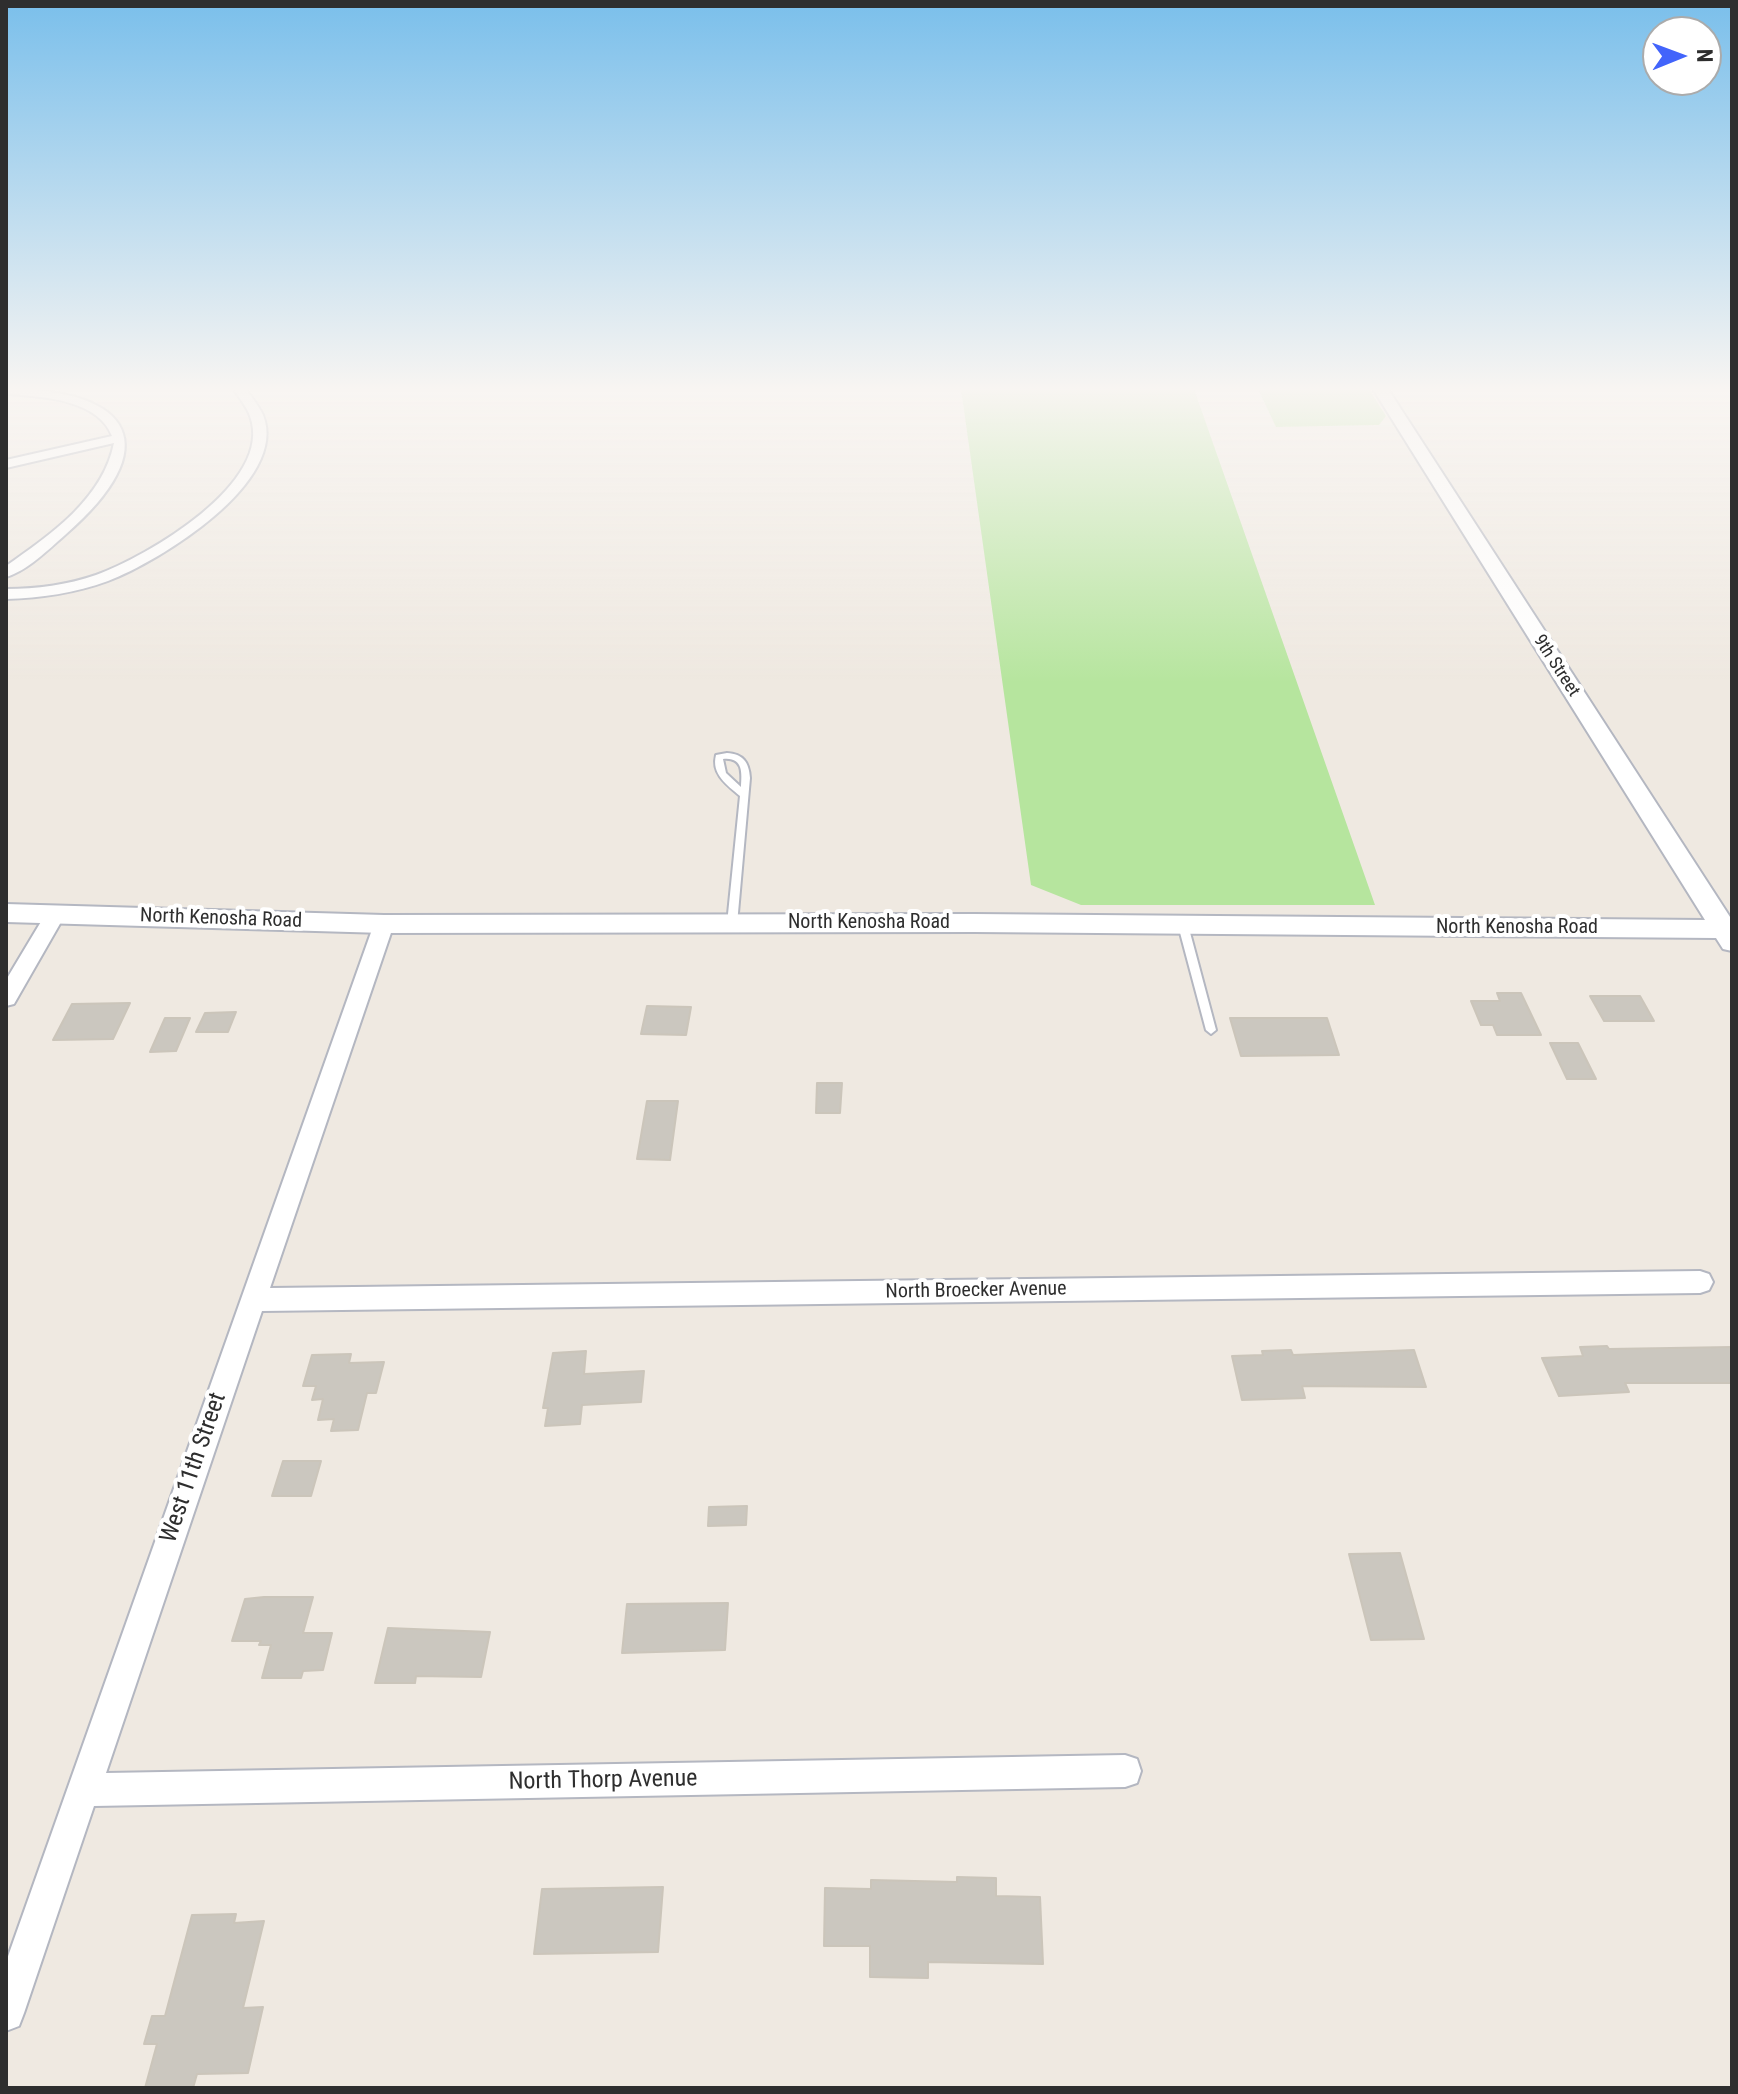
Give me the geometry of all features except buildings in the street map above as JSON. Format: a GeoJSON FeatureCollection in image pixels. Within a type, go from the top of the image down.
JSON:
{"type":"FeatureCollection","features":[{"type":"Feature","properties":{"kind":"street"},"geometry":{"type":"LineString","coordinates":[[6,573],[57,533],[99,487]]}},
{"type":"Feature","properties":{"kind":"street"},"geometry":{"type":"LineString","coordinates":[[6,594],[48,592],[112,574],[176,541],[202,521],[235,487]]}},
{"type":"Feature","properties":{"kind":"street","name":"9th Street"},"geometry":{"type":"LineString","coordinates":[[1443,487],[1729,933]]}},
{"type":"Feature","properties":{"kind":"street","name":"North Kenosha Road"},"geometry":{"type":"LineString","coordinates":[[6,913],[384,924],[1183,925],[1729,933]]}},
{"type":"Feature","properties":{"kind":"street"},"geometry":{"type":"LineString","coordinates":[[6,998],[55,915]]}},
{"type":"Feature","properties":{"kind":"street","name":"West 11th Street"},"geometry":{"type":"LineString","coordinates":[[6,2013],[384,924]]}},
{"type":"Feature","properties":{"kind":"street","name":"North Broecker Avenue"},"geometry":{"type":"LineString","coordinates":[[253,1300],[1700,1282]]}},
{"type":"Feature","properties":{"kind":"street","name":"North Thorp Avenue"},"geometry":{"type":"LineString","coordinates":[[82,1790],[1125,1771]]}},
{"type":"Feature","properties":{"kind":"lane"},"geometry":{"type":"LineString","coordinates":[[732,924],[745,795]]}},
{"type":"Feature","properties":{"kind":"lane"},"geometry":{"type":"LineString","coordinates":[[1183,925],[1211,1030]]}},
{"type":"Feature","properties":{"kind":"green space"},"geometry":{"type":"Polygon","coordinates":[[[975,487],[1228,487],[1375,905],[1081,905],[1031,885],[975,487]]]}}]}
